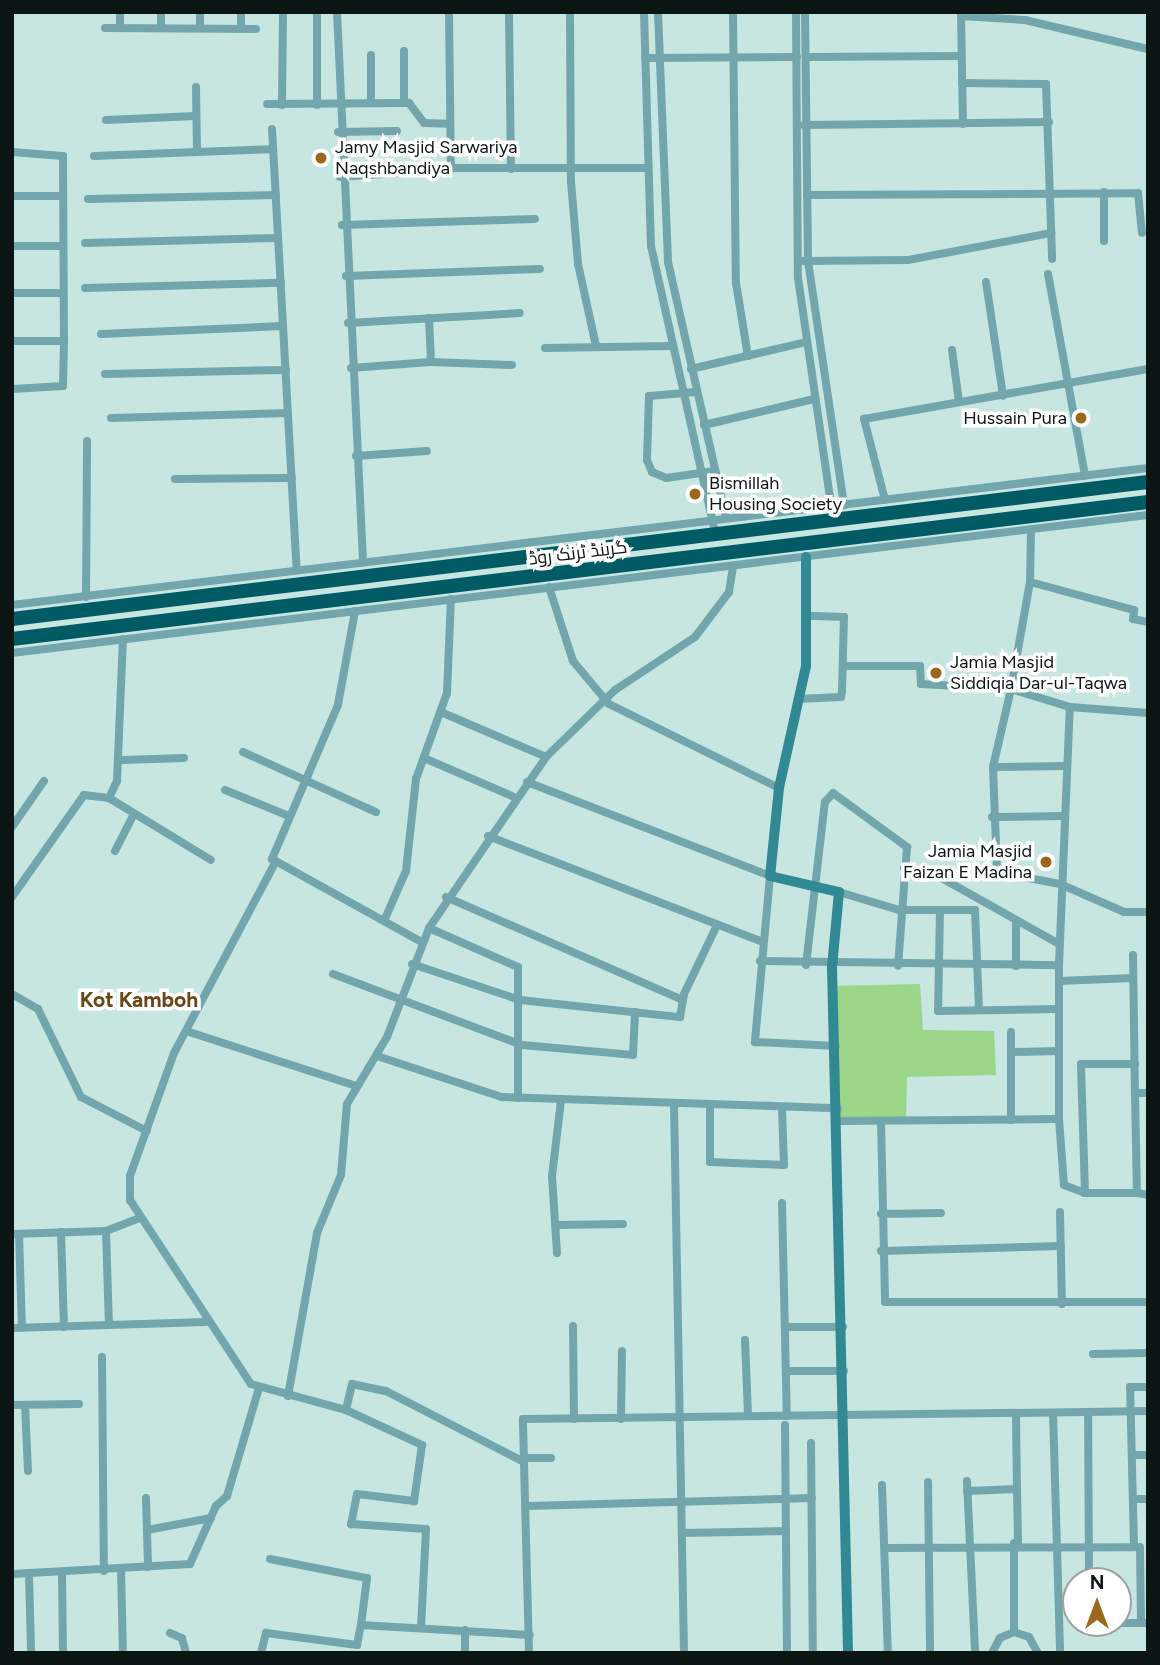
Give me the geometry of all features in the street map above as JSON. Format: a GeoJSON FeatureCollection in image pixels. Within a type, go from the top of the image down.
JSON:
{"type":"FeatureCollection","features":[{"type":"Feature","properties":{"kind":"highway","name":"گرینڈ ٹرنک روڈ"},"geometry":{"type":"LineString","coordinates":[[12,619],[551,555],[582,543],[714,527],[1148,482]]}},
{"type":"Feature","properties":{"kind":"highway","name":"گرینڈ ٹرنک روڈ"},"geometry":{"type":"LineString","coordinates":[[12,637],[39,643],[551,582],[1148,502]]}},
{"type":"Feature","properties":{"kind":"highway"},"geometry":{"type":"LineString","coordinates":[[551,555],[551,582]]}},
{"type":"Feature","properties":{"kind":"street"},"geometry":{"type":"LineString","coordinates":[[120,12],[120,28]]}},
{"type":"Feature","properties":{"kind":"street"},"geometry":{"type":"LineString","coordinates":[[161,12],[161,28]]}},
{"type":"Feature","properties":{"kind":"street"},"geometry":{"type":"LineString","coordinates":[[200,12],[201,28]]}},
{"type":"Feature","properties":{"kind":"street"},"geometry":{"type":"LineString","coordinates":[[241,12],[241,28]]}},
{"type":"Feature","properties":{"kind":"street"},"geometry":{"type":"LineString","coordinates":[[282,105],[283,12]]}},
{"type":"Feature","properties":{"kind":"street"},"geometry":{"type":"LineString","coordinates":[[317,12],[317,105]]}},
{"type":"Feature","properties":{"kind":"street"},"geometry":{"type":"LineString","coordinates":[[337,12],[337,105],[342,225],[363,562]]}},
{"type":"Feature","properties":{"kind":"street"},"geometry":{"type":"LineString","coordinates":[[449,12],[451,169]]}},
{"type":"Feature","properties":{"kind":"street"},"geometry":{"type":"LineString","coordinates":[[509,12],[511,169]]}},
{"type":"Feature","properties":{"kind":"street"},"geometry":{"type":"LineString","coordinates":[[570,12],[571,168],[578,264],[596,346]]}},
{"type":"Feature","properties":{"kind":"street"},"geometry":{"type":"LineString","coordinates":[[644,12],[646,168],[654,265],[714,527],[726,519],[832,513],[844,505],[1148,468]]}},
{"type":"Feature","properties":{"kind":"street"},"geometry":{"type":"LineString","coordinates":[[658,12],[664,234],[696,392],[726,519]]}},
{"type":"Feature","properties":{"kind":"street"},"geometry":{"type":"LineString","coordinates":[[733,12],[736,283],[748,356]]}},
{"type":"Feature","properties":{"kind":"street"},"geometry":{"type":"LineString","coordinates":[[963,124],[961,14],[1025,20],[1148,49]]}},
{"type":"Feature","properties":{"kind":"street"},"geometry":{"type":"LineString","coordinates":[[801,15],[802,125],[798,261],[806,342],[832,513]]}},
{"type":"Feature","properties":{"kind":"street"},"geometry":{"type":"LineString","coordinates":[[105,28],[256,29]]}},
{"type":"Feature","properties":{"kind":"street"},"geometry":{"type":"LineString","coordinates":[[404,51],[404,103]]}},
{"type":"Feature","properties":{"kind":"street"},"geometry":{"type":"LineString","coordinates":[[371,55],[371,103]]}},
{"type":"Feature","properties":{"kind":"street"},"geometry":{"type":"LineString","coordinates":[[645,58],[961,56]]}},
{"type":"Feature","properties":{"kind":"street"},"geometry":{"type":"LineString","coordinates":[[962,83],[1046,84],[1052,259]]}},
{"type":"Feature","properties":{"kind":"street"},"geometry":{"type":"LineString","coordinates":[[196,87],[197,152]]}},
{"type":"Feature","properties":{"kind":"street"},"geometry":{"type":"LineString","coordinates":[[267,104],[404,103],[413,104],[424,123],[449,124]]}},
{"type":"Feature","properties":{"kind":"street"},"geometry":{"type":"LineString","coordinates":[[106,120],[197,116]]}},
{"type":"Feature","properties":{"kind":"street"},"geometry":{"type":"LineString","coordinates":[[802,125],[1049,122]]}},
{"type":"Feature","properties":{"kind":"street"},"geometry":{"type":"LineString","coordinates":[[802,125],[808,261],[844,505]]}},
{"type":"Feature","properties":{"kind":"street"},"geometry":{"type":"LineString","coordinates":[[272,129],[297,570]]}},
{"type":"Feature","properties":{"kind":"street"},"geometry":{"type":"LineString","coordinates":[[338,132],[397,131]]}},
{"type":"Feature","properties":{"kind":"street"},"geometry":{"type":"LineString","coordinates":[[94,156],[273,149]]}},
{"type":"Feature","properties":{"kind":"street"},"geometry":{"type":"LineString","coordinates":[[12,152],[61,152],[64,341],[63,386],[12,388]]}},
{"type":"Feature","properties":{"kind":"street"},"geometry":{"type":"LineString","coordinates":[[428,168],[646,168]]}},
{"type":"Feature","properties":{"kind":"street"},"geometry":{"type":"LineString","coordinates":[[340,177],[413,172]]}},
{"type":"Feature","properties":{"kind":"street"},"geometry":{"type":"LineString","coordinates":[[1104,192],[1104,241]]}},
{"type":"Feature","properties":{"kind":"street"},"geometry":{"type":"LineString","coordinates":[[807,195],[1140,193],[1142,233]]}},
{"type":"Feature","properties":{"kind":"street"},"geometry":{"type":"LineString","coordinates":[[88,199],[276,195]]}},
{"type":"Feature","properties":{"kind":"street"},"geometry":{"type":"LineString","coordinates":[[12,196],[63,197]]}},
{"type":"Feature","properties":{"kind":"street"},"geometry":{"type":"LineString","coordinates":[[342,225],[535,219]]}},
{"type":"Feature","properties":{"kind":"street"},"geometry":{"type":"LineString","coordinates":[[798,261],[923,258],[1051,233]]}},
{"type":"Feature","properties":{"kind":"street"},"geometry":{"type":"LineString","coordinates":[[85,243],[278,238]]}},
{"type":"Feature","properties":{"kind":"street"},"geometry":{"type":"LineString","coordinates":[[12,246],[63,246]]}},
{"type":"Feature","properties":{"kind":"street"},"geometry":{"type":"LineString","coordinates":[[346,276],[540,269]]}},
{"type":"Feature","properties":{"kind":"street"},"geometry":{"type":"LineString","coordinates":[[1048,274],[1085,476]]}},
{"type":"Feature","properties":{"kind":"street"},"geometry":{"type":"LineString","coordinates":[[986,282],[1003,396]]}},
{"type":"Feature","properties":{"kind":"street"},"geometry":{"type":"LineString","coordinates":[[85,288],[281,283]]}},
{"type":"Feature","properties":{"kind":"street"},"geometry":{"type":"LineString","coordinates":[[12,293],[63,293]]}},
{"type":"Feature","properties":{"kind":"street"},"geometry":{"type":"LineString","coordinates":[[348,323],[520,313]]}},
{"type":"Feature","properties":{"kind":"street"},"geometry":{"type":"LineString","coordinates":[[429,318],[431,362]]}},
{"type":"Feature","properties":{"kind":"street"},"geometry":{"type":"LineString","coordinates":[[101,334],[283,326]]}},
{"type":"Feature","properties":{"kind":"street"},"geometry":{"type":"LineString","coordinates":[[12,341],[64,341]]}},
{"type":"Feature","properties":{"kind":"street"},"geometry":{"type":"LineString","coordinates":[[691,369],[806,342]]}},
{"type":"Feature","properties":{"kind":"street"},"geometry":{"type":"LineString","coordinates":[[545,348],[672,345]]}},
{"type":"Feature","properties":{"kind":"street"},"geometry":{"type":"LineString","coordinates":[[952,350],[959,402]]}},
{"type":"Feature","properties":{"kind":"street"},"geometry":{"type":"LineString","coordinates":[[351,368],[431,362],[512,365]]}},
{"type":"Feature","properties":{"kind":"street"},"geometry":{"type":"LineString","coordinates":[[885,500],[864,419],[1059,388],[1069,381],[1148,369]]}},
{"type":"Feature","properties":{"kind":"street"},"geometry":{"type":"LineString","coordinates":[[104,374],[286,370]]}},
{"type":"Feature","properties":{"kind":"street"},"geometry":{"type":"LineString","coordinates":[[696,392],[649,396],[649,466],[666,478],[714,471]]}},
{"type":"Feature","properties":{"kind":"street"},"geometry":{"type":"LineString","coordinates":[[704,425],[814,399]]}},
{"type":"Feature","properties":{"kind":"street"},"geometry":{"type":"LineString","coordinates":[[111,418],[288,413]]}},
{"type":"Feature","properties":{"kind":"street"},"geometry":{"type":"LineString","coordinates":[[86,597],[87,441]]}},
{"type":"Feature","properties":{"kind":"street"},"geometry":{"type":"LineString","coordinates":[[356,456],[428,451]]}},
{"type":"Feature","properties":{"kind":"street"},"geometry":{"type":"LineString","coordinates":[[175,479],[292,478]]}},
{"type":"Feature","properties":{"kind":"street"},"geometry":{"type":"LineString","coordinates":[[12,653],[39,643],[122,639],[146,630],[355,611],[451,599],[551,582],[733,566],[1148,515]]}},
{"type":"Feature","properties":{"kind":"street"},"geometry":{"type":"LineString","coordinates":[[1031,530],[1030,582],[1011,689],[993,767],[992,817],[997,872],[1060,884],[1124,912],[1148,912]]}},
{"type":"Feature","properties":{"kind":"street"},"geometry":{"type":"LineString","coordinates":[[12,605],[456,551],[582,543]]}},
{"type":"Feature","properties":{"kind":"street"},"geometry":{"type":"LineString","coordinates":[[456,551],[457,566]]}},
{"type":"Feature","properties":{"kind":"street"},"geometry":{"type":"LineString","coordinates":[[806,557],[808,615],[798,699],[779,788],[760,961],[755,1042],[835,1046]]}},
{"type":"Feature","properties":{"kind":"street"},"geometry":{"type":"LineString","coordinates":[[288,1396],[317,1233],[341,1175],[347,1104],[377,1056],[412,964],[429,928],[446,897],[514,797],[546,757],[604,699],[695,637],[729,592],[733,566]]}},
{"type":"Feature","properties":{"kind":"street"},"geometry":{"type":"LineString","coordinates":[[551,582],[573,661],[604,699],[641,724],[779,788]]}},
{"type":"Feature","properties":{"kind":"street"},"geometry":{"type":"LineString","coordinates":[[1030,582],[1134,610],[1133,619],[1148,622]]}},
{"type":"Feature","properties":{"kind":"street"},"geometry":{"type":"LineString","coordinates":[[384,920],[408,863],[408,812],[424,758],[443,713],[451,599]]}},
{"type":"Feature","properties":{"kind":"street"},"geometry":{"type":"LineString","coordinates":[[355,611],[338,705],[303,779],[275,863],[186,1031],[147,1130],[127,1191],[206,1322],[259,1388],[346,1410],[422,1445],[414,1501],[357,1494],[351,1524],[426,1529],[421,1628]]}},
{"type":"Feature","properties":{"kind":"street"},"geometry":{"type":"LineString","coordinates":[[798,699],[841,697],[843,614],[808,615]]}},
{"type":"Feature","properties":{"kind":"street"},"geometry":{"type":"LineString","coordinates":[[109,798],[122,760],[122,639]]}},
{"type":"Feature","properties":{"kind":"street"},"geometry":{"type":"LineString","coordinates":[[843,666],[920,666],[921,684],[1011,689],[1070,707],[1148,713]]}},
{"type":"Feature","properties":{"kind":"street"},"geometry":{"type":"LineString","coordinates":[[1070,707],[1060,884],[1060,1174],[1064,1185],[1085,1193],[1148,1195]]}},
{"type":"Feature","properties":{"kind":"street"},"geometry":{"type":"LineString","coordinates":[[443,713],[546,757]]}},
{"type":"Feature","properties":{"kind":"street"},"geometry":{"type":"LineString","coordinates":[[243,752],[376,812]]}},
{"type":"Feature","properties":{"kind":"street"},"geometry":{"type":"LineString","coordinates":[[122,760],[184,758]]}},
{"type":"Feature","properties":{"kind":"street"},"geometry":{"type":"LineString","coordinates":[[424,758],[514,797]]}},
{"type":"Feature","properties":{"kind":"street"},"geometry":{"type":"LineString","coordinates":[[993,767],[1067,766]]}},
{"type":"Feature","properties":{"kind":"street"},"geometry":{"type":"LineString","coordinates":[[12,827],[44,781]]}},
{"type":"Feature","properties":{"kind":"street"},"geometry":{"type":"LineString","coordinates":[[527,782],[769,876],[839,892],[899,910],[975,910],[979,1010]]}},
{"type":"Feature","properties":{"kind":"street"},"geometry":{"type":"LineString","coordinates":[[225,790],[289,816]]}},
{"type":"Feature","properties":{"kind":"street"},"geometry":{"type":"LineString","coordinates":[[806,965],[827,793],[907,847],[899,910],[898,967]]}},
{"type":"Feature","properties":{"kind":"street"},"geometry":{"type":"LineString","coordinates":[[12,897],[84,795],[109,798],[133,816],[211,860]]}},
{"type":"Feature","properties":{"kind":"street"},"geometry":{"type":"LineString","coordinates":[[115,851],[133,816]]}},
{"type":"Feature","properties":{"kind":"street"},"geometry":{"type":"LineString","coordinates":[[992,817],[1063,816]]}},
{"type":"Feature","properties":{"kind":"street"},"geometry":{"type":"LineString","coordinates":[[488,836],[762,942]]}},
{"type":"Feature","properties":{"kind":"street"},"geometry":{"type":"LineString","coordinates":[[275,863],[422,942]]}},
{"type":"Feature","properties":{"kind":"street"},"geometry":{"type":"LineString","coordinates":[[904,868],[938,876],[1059,944]]}},
{"type":"Feature","properties":{"kind":"street"},"geometry":{"type":"LineString","coordinates":[[839,892],[832,967],[839,1121],[848,1653]]}},
{"type":"Feature","properties":{"kind":"street"},"geometry":{"type":"LineString","coordinates":[[446,897],[683,1000]]}},
{"type":"Feature","properties":{"kind":"street"},"geometry":{"type":"LineString","coordinates":[[940,910],[938,1011],[1059,1009]]}},
{"type":"Feature","properties":{"kind":"street"},"geometry":{"type":"LineString","coordinates":[[1016,921],[1016,966]]}},
{"type":"Feature","properties":{"kind":"street"},"geometry":{"type":"LineString","coordinates":[[412,964],[520,1000],[680,1017],[683,1000],[717,925]]}},
{"type":"Feature","properties":{"kind":"street"},"geometry":{"type":"LineString","coordinates":[[429,928],[518,967],[522,1045],[518,1098]]}},
{"type":"Feature","properties":{"kind":"street"},"geometry":{"type":"LineString","coordinates":[[1133,955],[1138,1193]]}},
{"type":"Feature","properties":{"kind":"street"},"geometry":{"type":"LineString","coordinates":[[760,961],[832,967],[1059,965]]}},
{"type":"Feature","properties":{"kind":"street"},"geometry":{"type":"LineString","coordinates":[[333,974],[522,1045],[633,1055],[635,1012]]}},
{"type":"Feature","properties":{"kind":"street"},"geometry":{"type":"LineString","coordinates":[[1059,981],[1133,978]]}},
{"type":"Feature","properties":{"kind":"street"},"geometry":{"type":"LineString","coordinates":[[12,994],[38,1009],[81,1097],[147,1130]]}},
{"type":"Feature","properties":{"kind":"street"},"geometry":{"type":"LineString","coordinates":[[186,1031],[356,1086]]}},
{"type":"Feature","properties":{"kind":"street"},"geometry":{"type":"LineString","coordinates":[[1011,1032],[1011,1120]]}},
{"type":"Feature","properties":{"kind":"street"},"geometry":{"type":"LineString","coordinates":[[1011,1052],[1059,1051]]}},
{"type":"Feature","properties":{"kind":"street"},"geometry":{"type":"LineString","coordinates":[[377,1056],[459,1087],[518,1098],[838,1108]]}},
{"type":"Feature","properties":{"kind":"street"},"geometry":{"type":"LineString","coordinates":[[1085,1193],[1081,1064],[1135,1064]]}},
{"type":"Feature","properties":{"kind":"street"},"geometry":{"type":"LineString","coordinates":[[1135,1093],[1148,1093]]}},
{"type":"Feature","properties":{"kind":"street"},"geometry":{"type":"LineString","coordinates":[[557,1253],[552,1176],[561,1100]]}},
{"type":"Feature","properties":{"kind":"street"},"geometry":{"type":"LineString","coordinates":[[674,1104],[684,1653]]}},
{"type":"Feature","properties":{"kind":"street"},"geometry":{"type":"LineString","coordinates":[[710,1105],[710,1162],[784,1165],[782,1107]]}},
{"type":"Feature","properties":{"kind":"street"},"geometry":{"type":"LineString","coordinates":[[839,1121],[1059,1119]]}},
{"type":"Feature","properties":{"kind":"street"},"geometry":{"type":"LineString","coordinates":[[881,1121],[882,1298],[892,1306],[1148,1302]]}},
{"type":"Feature","properties":{"kind":"street"},"geometry":{"type":"LineString","coordinates":[[782,1203],[786,1371],[787,1653]]}},
{"type":"Feature","properties":{"kind":"street"},"geometry":{"type":"LineString","coordinates":[[1060,1212],[1062,1304]]}},
{"type":"Feature","properties":{"kind":"street"},"geometry":{"type":"LineString","coordinates":[[881,1214],[941,1213]]}},
{"type":"Feature","properties":{"kind":"street"},"geometry":{"type":"LineString","coordinates":[[141,1217],[106,1231],[16,1234],[17,1328],[206,1322]]}},
{"type":"Feature","properties":{"kind":"street"},"geometry":{"type":"LineString","coordinates":[[555,1225],[623,1224]]}},
{"type":"Feature","properties":{"kind":"street"},"geometry":{"type":"LineString","coordinates":[[106,1231],[109,1325]]}},
{"type":"Feature","properties":{"kind":"street"},"geometry":{"type":"LineString","coordinates":[[61,1232],[64,1327]]}},
{"type":"Feature","properties":{"kind":"street"},"geometry":{"type":"LineString","coordinates":[[881,1251],[1061,1246]]}},
{"type":"Feature","properties":{"kind":"street"},"geometry":{"type":"LineString","coordinates":[[573,1326],[574,1419]]}},
{"type":"Feature","properties":{"kind":"street"},"geometry":{"type":"LineString","coordinates":[[785,1327],[843,1327]]}},
{"type":"Feature","properties":{"kind":"street"},"geometry":{"type":"LineString","coordinates":[[745,1340],[748,1416]]}},
{"type":"Feature","properties":{"kind":"street"},"geometry":{"type":"LineString","coordinates":[[621,1419],[622,1351]]}},
{"type":"Feature","properties":{"kind":"street"},"geometry":{"type":"LineString","coordinates":[[1093,1354],[1148,1353]]}},
{"type":"Feature","properties":{"kind":"street"},"geometry":{"type":"LineString","coordinates":[[102,1357],[104,1571]]}},
{"type":"Feature","properties":{"kind":"street"},"geometry":{"type":"LineString","coordinates":[[786,1371],[844,1371]]}},
{"type":"Feature","properties":{"kind":"street"},"geometry":{"type":"LineString","coordinates":[[346,1410],[352,1384],[386,1391],[524,1460],[551,1458]]}},
{"type":"Feature","properties":{"kind":"street"},"geometry":{"type":"LineString","coordinates":[[1145,1623],[1144,1571],[1133,1499],[1130,1387],[1148,1387]]}},
{"type":"Feature","properties":{"kind":"street"},"geometry":{"type":"LineString","coordinates":[[12,1574],[104,1571],[190,1564],[211,1518],[227,1496],[259,1388]]}},
{"type":"Feature","properties":{"kind":"street"},"geometry":{"type":"LineString","coordinates":[[12,1405],[79,1404]]}},
{"type":"Feature","properties":{"kind":"street"},"geometry":{"type":"LineString","coordinates":[[25,1405],[28,1471]]}},
{"type":"Feature","properties":{"kind":"street"},"geometry":{"type":"LineString","coordinates":[[529,1653],[528,1506],[523,1419],[748,1416],[786,1421],[844,1417],[1148,1411]]}},
{"type":"Feature","properties":{"kind":"street"},"geometry":{"type":"LineString","coordinates":[[1053,1412],[1059,1542],[1060,1653]]}},
{"type":"Feature","properties":{"kind":"street"},"geometry":{"type":"LineString","coordinates":[[1088,1412],[1089,1567]]}},
{"type":"Feature","properties":{"kind":"street"},"geometry":{"type":"LineString","coordinates":[[1014,1632],[1016,1413]]}},
{"type":"Feature","properties":{"kind":"street"},"geometry":{"type":"LineString","coordinates":[[811,1443],[813,1653]]}},
{"type":"Feature","properties":{"kind":"street"},"geometry":{"type":"LineString","coordinates":[[1132,1455],[1148,1455]]}},
{"type":"Feature","properties":{"kind":"street"},"geometry":{"type":"LineString","coordinates":[[967,1480],[975,1653]]}},
{"type":"Feature","properties":{"kind":"street"},"geometry":{"type":"LineString","coordinates":[[928,1482],[930,1653]]}},
{"type":"Feature","properties":{"kind":"street"},"geometry":{"type":"LineString","coordinates":[[882,1485],[888,1653]]}},
{"type":"Feature","properties":{"kind":"street"},"geometry":{"type":"LineString","coordinates":[[967,1491],[1017,1489]]}},
{"type":"Feature","properties":{"kind":"street"},"geometry":{"type":"LineString","coordinates":[[146,1498],[148,1567]]}},
{"type":"Feature","properties":{"kind":"street"},"geometry":{"type":"LineString","coordinates":[[528,1506],[811,1498]]}},
{"type":"Feature","properties":{"kind":"street"},"geometry":{"type":"LineString","coordinates":[[1133,1499],[1148,1499]]}},
{"type":"Feature","properties":{"kind":"street"},"geometry":{"type":"LineString","coordinates":[[147,1530],[211,1518]]}},
{"type":"Feature","properties":{"kind":"street"},"geometry":{"type":"LineString","coordinates":[[682,1534],[785,1531]]}},
{"type":"Feature","properties":{"kind":"street"},"geometry":{"type":"LineString","coordinates":[[885,1548],[1059,1542],[1088,1546],[1141,1547]]}},
{"type":"Feature","properties":{"kind":"street"},"geometry":{"type":"LineString","coordinates":[[261,1653],[266,1633],[357,1645],[367,1578],[270,1559]]}},
{"type":"Feature","properties":{"kind":"street"},"geometry":{"type":"LineString","coordinates":[[121,1568],[123,1653]]}},
{"type":"Feature","properties":{"kind":"street"},"geometry":{"type":"LineString","coordinates":[[62,1573],[63,1653]]}},
{"type":"Feature","properties":{"kind":"street"},"geometry":{"type":"LineString","coordinates":[[29,1574],[30,1653]]}},
{"type":"Feature","properties":{"kind":"street"},"geometry":{"type":"LineString","coordinates":[[361,1625],[530,1636]]}},
{"type":"Feature","properties":{"kind":"street"},"geometry":{"type":"LineString","coordinates":[[465,1630],[465,1653]]}},
{"type":"Feature","properties":{"kind":"street"},"geometry":{"type":"LineString","coordinates":[[992,1653],[1000,1638],[1014,1632],[1029,1637],[1038,1653]]}},
{"type":"Feature","properties":{"kind":"street"},"geometry":{"type":"LineString","coordinates":[[170,1633],[182,1638],[186,1653]]}},
{"type":"Feature","properties":{"kind":"green space"},"geometry":{"type":"Polygon","coordinates":[[[920,984],[923,1030],[994,1031],[996,1075],[907,1077],[906,1121],[839,1121],[833,986],[920,984]]]}},
{"type":"Feature","properties":{"kind":"place","name":"Jamy Masjid Sarwariya Naqshbandiya"},"geometry":{"type":"Point","coordinates":[321,158]}},
{"type":"Feature","properties":{"kind":"place","name":"Hussain Pura"},"geometry":{"type":"Point","coordinates":[1081,418]}},
{"type":"Feature","properties":{"kind":"place","name":"Bismillah Housing Society"},"geometry":{"type":"Point","coordinates":[695,494]}},
{"type":"Feature","properties":{"kind":"place","name":"Jamia Masjid Siddiqia Dar-ul-Taqwa"},"geometry":{"type":"Point","coordinates":[936,673]}},
{"type":"Feature","properties":{"kind":"place","name":"Jamia Masjid Faizan E Madina"},"geometry":{"type":"Point","coordinates":[1046,862]}},
{"type":"Feature","properties":{"kind":"district","name":"Kot Kamboh"},"geometry":{"type":"Point","coordinates":[139,1000]}}]}
